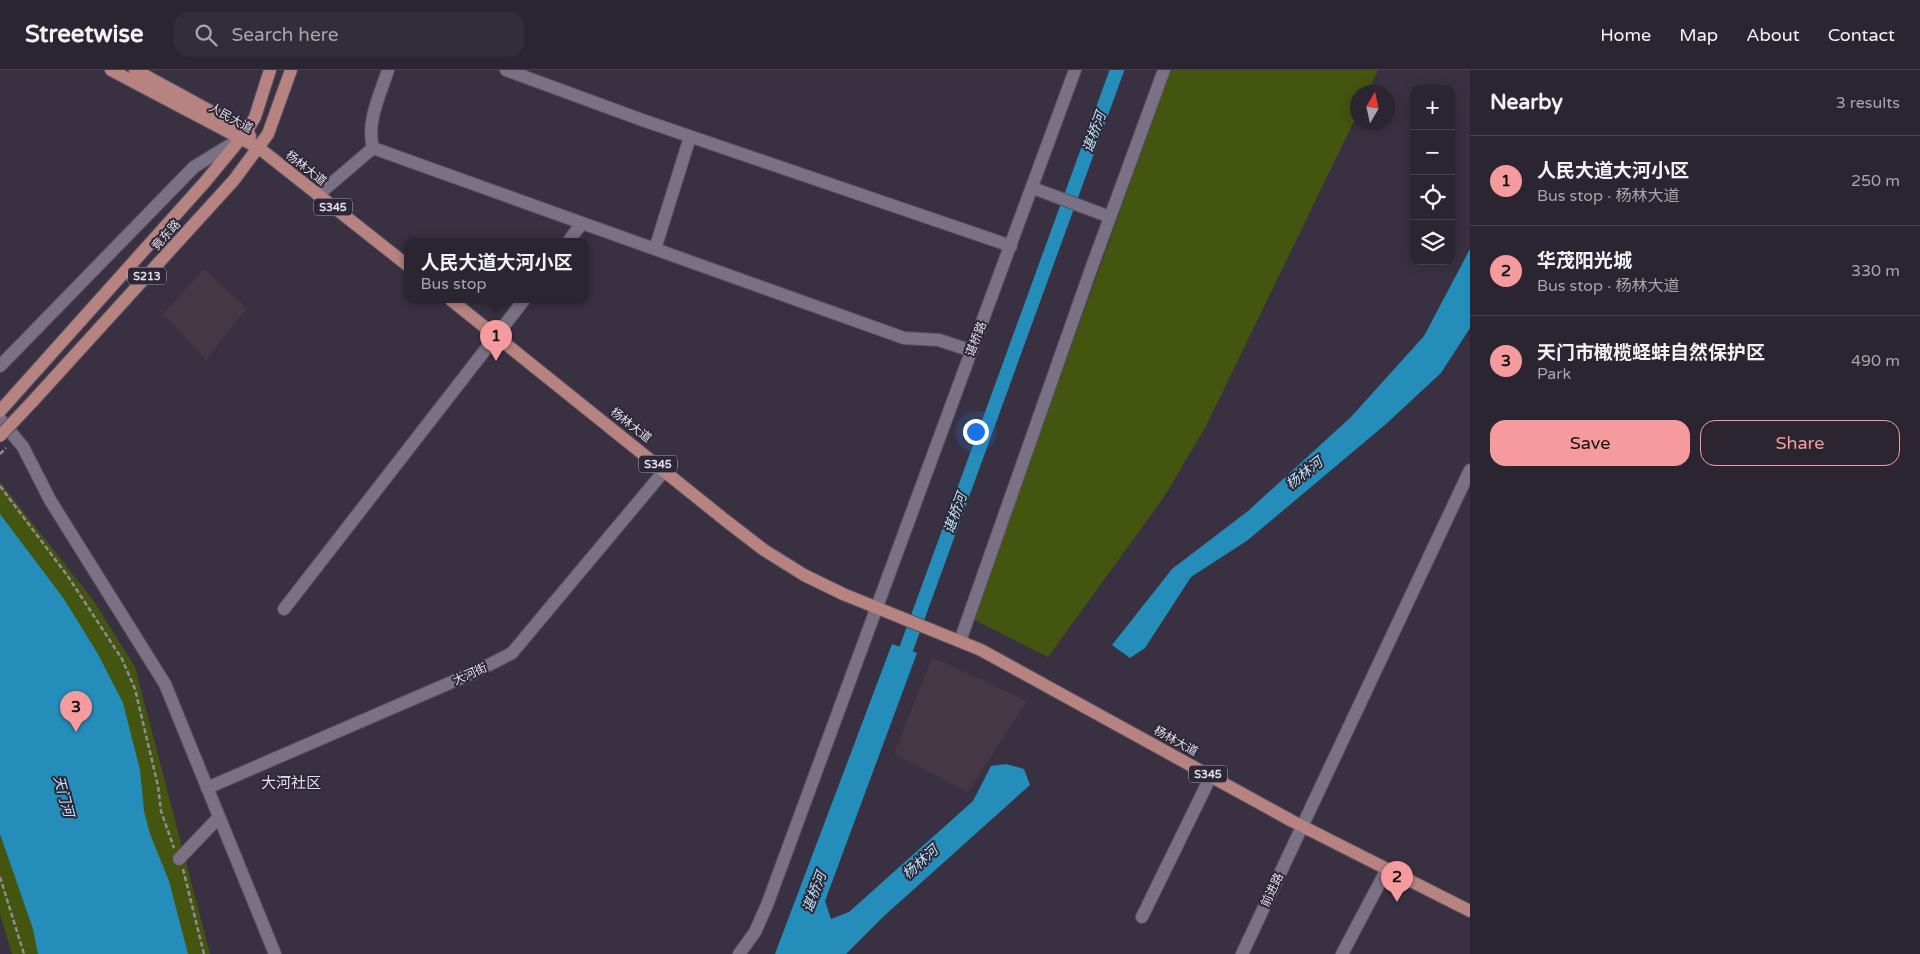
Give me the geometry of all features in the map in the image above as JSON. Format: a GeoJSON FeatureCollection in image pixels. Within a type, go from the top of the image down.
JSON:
{"type":"FeatureCollection","features":[{"type":"Feature","properties":{"kind":"main road","name":"人民大道"},"geometry":{"type":"LineString","coordinates":[[111,70],[244,135]]}},
{"type":"Feature","properties":{"kind":"main road","name":"人民大道"},"geometry":{"type":"LineString","coordinates":[[135,70],[154,74],[244,135],[259,148]]}},
{"type":"Feature","properties":{"kind":"main road","name":"竟东路"},"geometry":{"type":"LineString","coordinates":[[0,411],[205,182],[244,135],[255,117],[270,70]]}},
{"type":"Feature","properties":{"kind":"main road","name":"竟东路"},"geometry":{"type":"LineString","coordinates":[[0,436],[225,190],[259,148],[272,126],[290,70]]}},
{"type":"Feature","properties":{"kind":"main road","name":"杨林大道"},"geometry":{"type":"LineString","coordinates":[[259,148],[404,263]]}},
{"type":"Feature","properties":{"kind":"main road","name":"杨林大道"},"geometry":{"type":"LineString","coordinates":[[455,303],[764,550],[804,575],[877,608],[960,641],[1008,664],[1301,825],[1470,911]]}},
{"type":"Feature","properties":{"kind":"street"},"geometry":{"type":"LineString","coordinates":[[373,148],[370,136],[371,125],[388,70]]}},
{"type":"Feature","properties":{"kind":"street"},"geometry":{"type":"LineString","coordinates":[[506,70],[690,137],[1011,246]]}},
{"type":"Feature","properties":{"kind":"street","name":"谌桥路"},"geometry":{"type":"LineString","coordinates":[[739,954],[755,932],[767,905],[1075,70]]}},
{"type":"Feature","properties":{"kind":"street"},"geometry":{"type":"LineString","coordinates":[[960,641],[1164,70]]}},
{"type":"Feature","properties":{"kind":"street"},"geometry":{"type":"LineString","coordinates":[[0,366],[194,167],[244,135]]}},
{"type":"Feature","properties":{"kind":"street"},"geometry":{"type":"LineString","coordinates":[[655,249],[690,137]]}},
{"type":"Feature","properties":{"kind":"street"},"geometry":{"type":"LineString","coordinates":[[318,194],[373,148]]}},
{"type":"Feature","properties":{"kind":"street"},"geometry":{"type":"LineString","coordinates":[[373,148],[904,338],[939,340],[972,351]]}},
{"type":"Feature","properties":{"kind":"street"},"geometry":{"type":"LineString","coordinates":[[1033,188],[1110,217]]}},
{"type":"Feature","properties":{"kind":"street"},"geometry":{"type":"LineString","coordinates":[[571,238],[582,223]]}},
{"type":"Feature","properties":{"kind":"street"},"geometry":{"type":"LineString","coordinates":[[284,609],[522,303]]}},
{"type":"Feature","properties":{"kind":"street"},"geometry":{"type":"LineString","coordinates":[[0,419],[23,447],[50,500],[165,684],[275,954]]}},
{"type":"Feature","properties":{"kind":"street","name":"大河街"},"geometry":{"type":"LineString","coordinates":[[207,788],[475,672],[512,653],[665,470]]}},
{"type":"Feature","properties":{"kind":"street","name":"前进路"},"geometry":{"type":"LineString","coordinates":[[1242,954],[1301,825],[1470,470]]}},
{"type":"Feature","properties":{"kind":"street"},"geometry":{"type":"LineString","coordinates":[[1142,917],[1211,776]]}},
{"type":"Feature","properties":{"kind":"street"},"geometry":{"type":"LineString","coordinates":[[179,859],[219,817]]}},
{"type":"Feature","properties":{"kind":"street"},"geometry":{"type":"LineString","coordinates":[[1342,954],[1387,869]]}},
{"type":"Feature","properties":{"kind":"path"},"geometry":{"type":"LineString","coordinates":[[0,486],[67,575],[122,659],[135,689],[163,818],[179,859],[204,954]]}},
{"type":"Feature","properties":{"kind":"path"},"geometry":{"type":"LineString","coordinates":[[0,877],[24,954]]}},
{"type":"Feature","properties":{"kind":"shaded area"},"geometry":{"type":"Polygon","coordinates":[[[204,269],[247,308],[206,360],[163,314],[204,269]]]}},
{"type":"Feature","properties":{"kind":"shaded area"},"geometry":{"type":"Polygon","coordinates":[[[932,657],[1027,701],[968,792],[894,754],[932,657]]]}},
{"type":"Feature","properties":{"kind":"green space"},"geometry":{"type":"Polygon","coordinates":[[[1171,70],[1378,70],[1371,85],[1350,85],[1350,129],[1206,426],[1164,497],[1048,657],[973,619],[1171,70]]]}},
{"type":"Feature","properties":{"kind":"green space"},"geometry":{"type":"Polygon","coordinates":[[[0,482],[93,600],[135,667],[210,954],[12,954],[0,914],[0,482]]]}},
{"type":"Feature","properties":{"kind":"water","name":"杨林河"},"geometry":{"type":"Polygon","coordinates":[[[1470,249],[1470,328],[1441,373],[1386,424],[1248,540],[1191,577],[1145,648],[1130,658],[1112,645],[1172,569],[1248,511],[1351,417],[1424,336],[1470,249]]]}},
{"type":"Feature","properties":{"kind":"water","name":"天门河"},"geometry":{"type":"Polygon","coordinates":[[[0,514],[64,599],[98,654],[123,703],[140,770],[144,811],[150,834],[169,881],[188,954],[38,954],[33,929],[0,834],[0,514]]]}},
{"type":"Feature","properties":{"kind":"water","name":"杨林河"},"geometry":{"type":"Polygon","coordinates":[[[892,644],[917,653],[825,901],[831,919],[849,912],[973,801],[991,766],[1006,764],[1024,769],[1030,785],[884,916],[846,954],[775,954],[892,644]]]}},
{"type":"Feature","properties":{"kind":"waterway","name":"谌桥河"},"geometry":{"type":"LineString","coordinates":[[900,666],[1117,70]]}},
{"type":"Feature","properties":{"kind":"place","name":"人民大道大河小区"},"geometry":{"type":"Point","coordinates":[496,361]}},
{"type":"Feature","properties":{"kind":"place","name":"天门市橄榄蛏蚌自然保护区"},"geometry":{"type":"Point","coordinates":[76,732]}},
{"type":"Feature","properties":{"kind":"place","name":"华茂阳光城"},"geometry":{"type":"Point","coordinates":[1397,902]}},
{"type":"Feature","properties":{"kind":"district","name":"大河社区"},"geometry":{"type":"Point","coordinates":[291,783]}}]}
